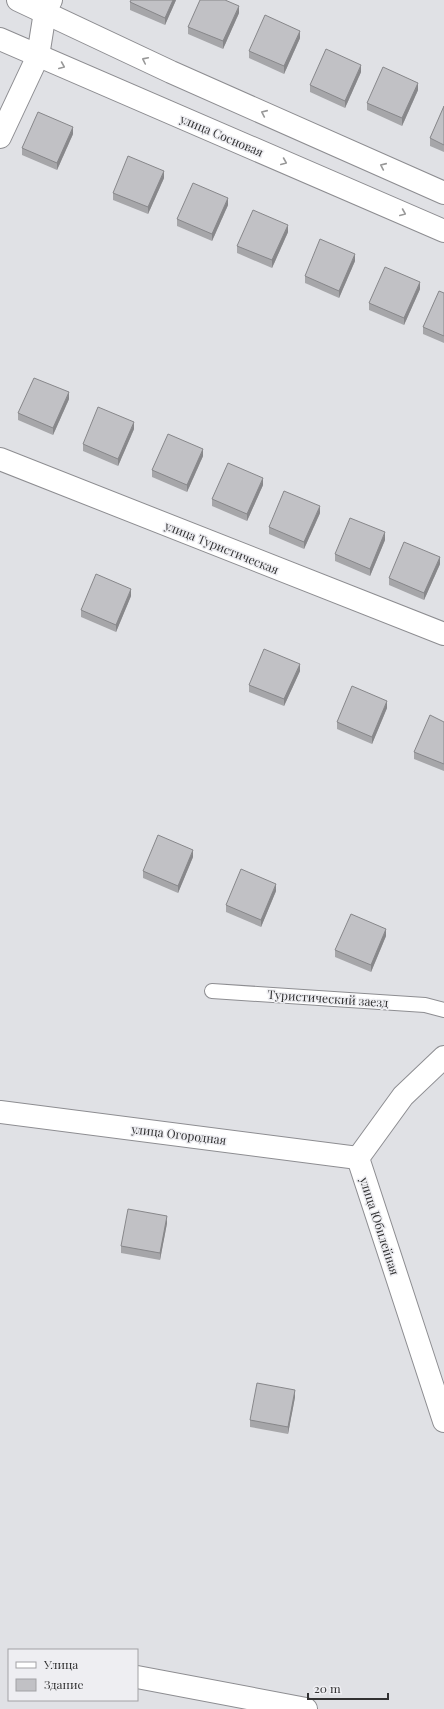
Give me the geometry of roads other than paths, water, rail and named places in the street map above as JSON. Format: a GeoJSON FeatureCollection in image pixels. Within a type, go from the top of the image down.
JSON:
{"type":"FeatureCollection","features":[{"type":"Feature","properties":{"kind":"street"},"geometry":{"type":"LineString","coordinates":[[18,0],[48,6],[171,72],[444,193]]}},
{"type":"Feature","properties":{"kind":"street"},"geometry":{"type":"LineString","coordinates":[[0,137],[38,56],[48,6]]}},
{"type":"Feature","properties":{"kind":"street","name":"улица Сосновая"},"geometry":{"type":"LineString","coordinates":[[0,39],[444,231]]}},
{"type":"Feature","properties":{"kind":"street","name":"улица Туристическая"},"geometry":{"type":"LineString","coordinates":[[0,459],[444,634]]}},
{"type":"Feature","properties":{"kind":"street"},"geometry":{"type":"LineString","coordinates":[[358,1158],[403,1096],[444,1057]]}},
{"type":"Feature","properties":{"kind":"street","name":"улица Огородная"},"geometry":{"type":"LineString","coordinates":[[0,1112],[358,1158]]}},
{"type":"Feature","properties":{"kind":"street","name":"улица Юбилейная"},"geometry":{"type":"LineString","coordinates":[[358,1158],[444,1421]]}},
{"type":"Feature","properties":{"kind":"street"},"geometry":{"type":"LineString","coordinates":[[138,1677],[306,1709]]}},
{"type":"Feature","properties":{"kind":"lane","name":"Туристический заезд"},"geometry":{"type":"LineString","coordinates":[[212,991],[425,1005],[444,1010]]}}]}
